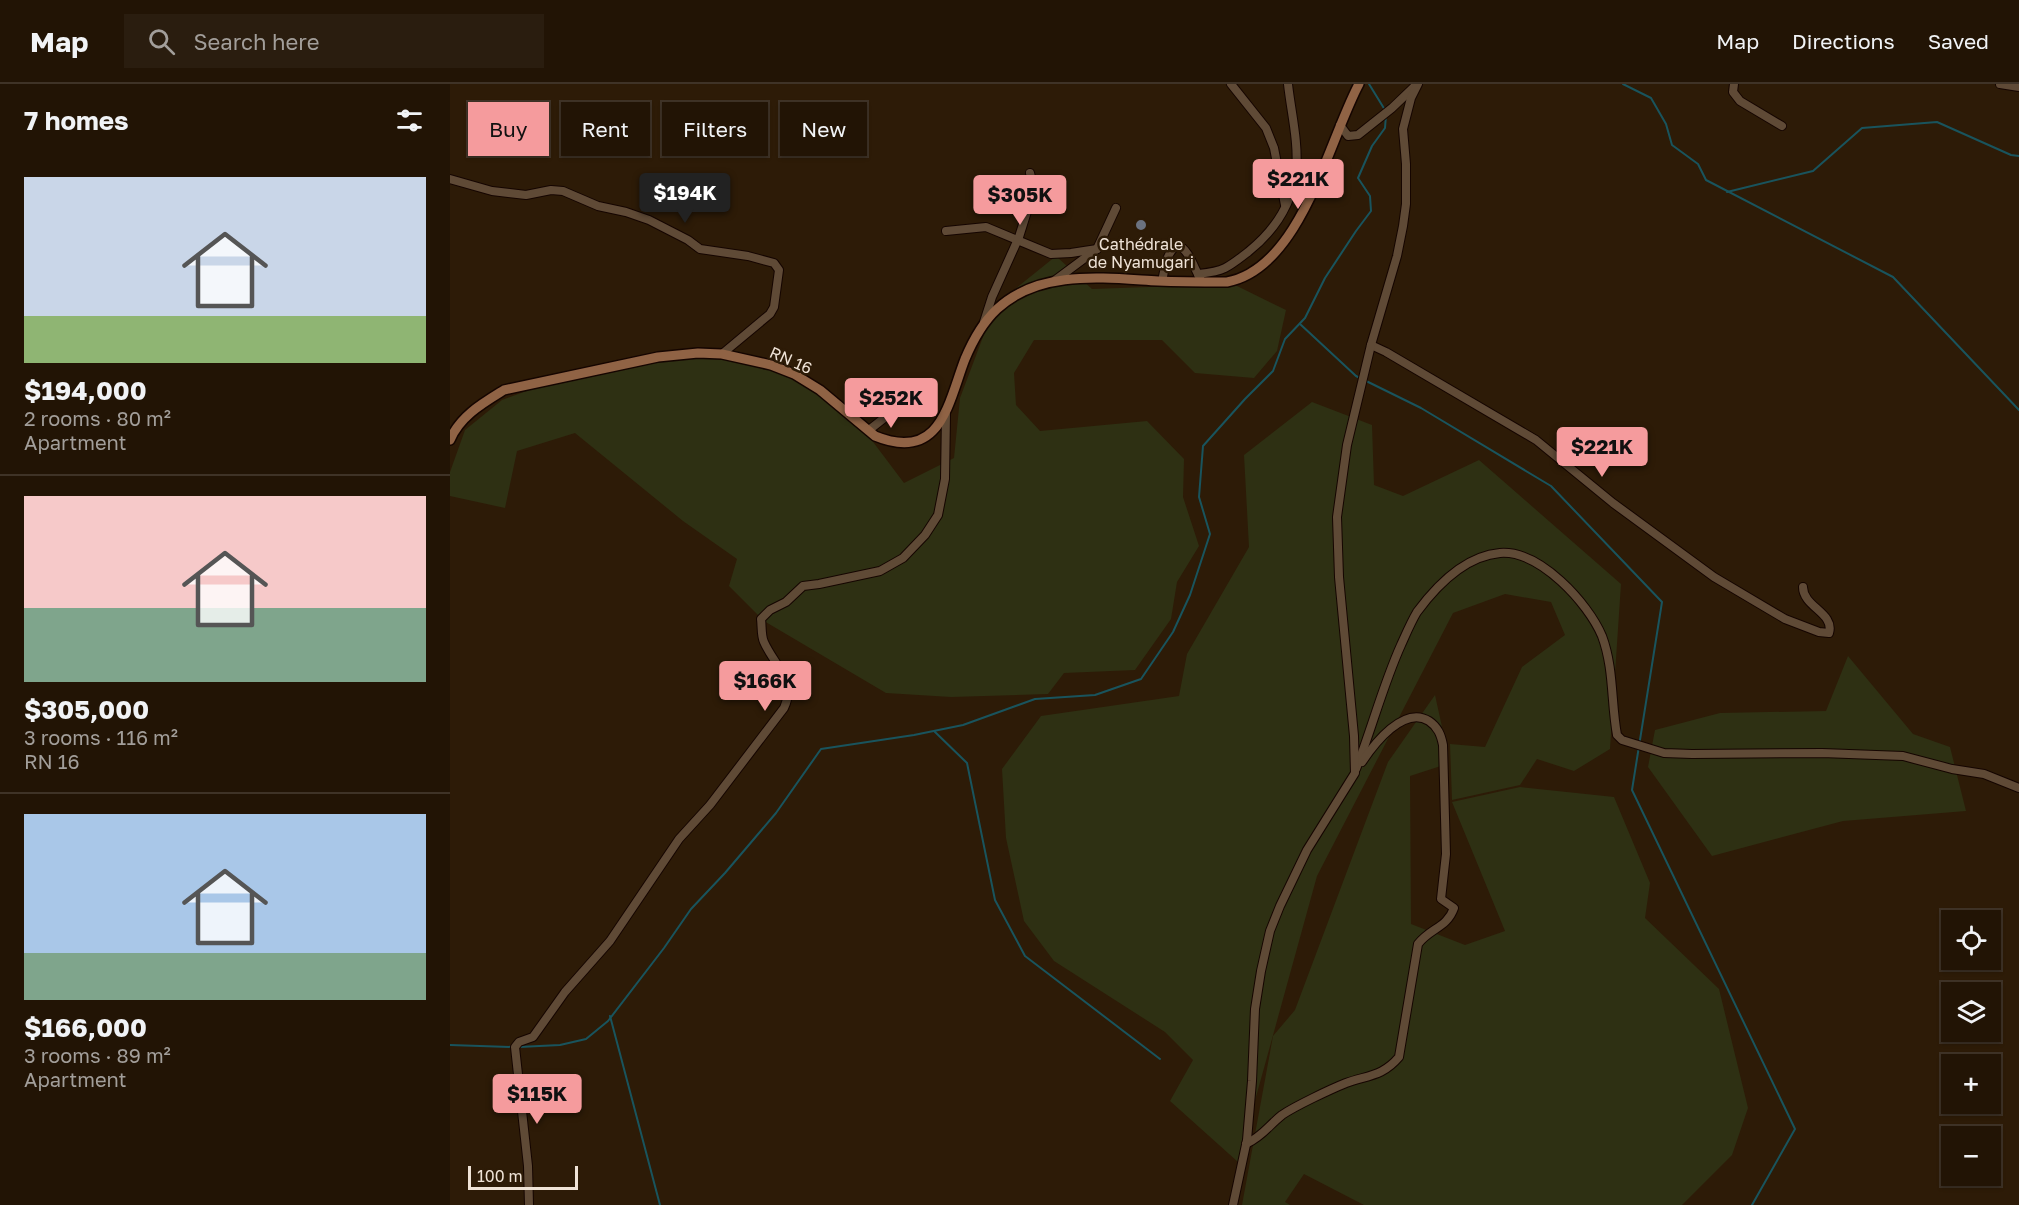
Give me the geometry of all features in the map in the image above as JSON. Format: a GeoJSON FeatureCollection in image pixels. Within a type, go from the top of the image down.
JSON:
{"type":"FeatureCollection","features":[{"type":"Feature","properties":{"kind":"main road","name":"RN 16"},"geometry":{"type":"LineString","coordinates":[[450,440],[454,430],[466,416],[504,390],[658,357],[698,353],[722,354],[771,365],[794,374],[820,390],[875,436],[886,440],[914,441],[926,437],[946,414],[975,336],[997,309],[1017,293],[1054,281],[1084,278],[1162,281],[1200,278],[1227,282],[1244,278],[1265,263],[1291,233],[1313,190],[1359,84]]}},
{"type":"Feature","properties":{"kind":"street"},"geometry":{"type":"LineString","coordinates":[[1231,84],[1266,128],[1274,148],[1286,207]]}},
{"type":"Feature","properties":{"kind":"street"},"geometry":{"type":"LineString","coordinates":[[1162,281],[1174,246],[1182,246],[1200,278],[1232,264],[1264,239],[1276,224],[1286,207],[1294,181],[1296,155],[1288,84]]}},
{"type":"Feature","properties":{"kind":"street"},"geometry":{"type":"LineString","coordinates":[[1340,125],[1348,136],[1358,135],[1392,108],[1417,84]]}},
{"type":"Feature","properties":{"kind":"street"},"geometry":{"type":"LineString","coordinates":[[1355,773],[1337,527],[1347,445],[1403,226],[1406,204],[1406,164],[1403,129],[1417,84]]}},
{"type":"Feature","properties":{"kind":"street"},"geometry":{"type":"LineString","coordinates":[[1734,84],[1733,92],[1740,101],[1782,126]]}},
{"type":"Feature","properties":{"kind":"street"},"geometry":{"type":"LineString","coordinates":[[2000,84],[2019,87]]}},
{"type":"Feature","properties":{"kind":"street"},"geometry":{"type":"LineString","coordinates":[[984,324],[992,297],[1018,239],[1034,189],[1030,172]]}},
{"type":"Feature","properties":{"kind":"street"},"geometry":{"type":"LineString","coordinates":[[450,179],[492,191],[526,195],[550,190],[563,191],[598,206],[649,220],[700,249],[748,256],[774,263],[779,270],[774,308],[770,314],[722,354]]}},
{"type":"Feature","properties":{"kind":"street"},"geometry":{"type":"LineString","coordinates":[[1054,281],[1097,249],[1116,208]]}},
{"type":"Feature","properties":{"kind":"street"},"geometry":{"type":"LineString","coordinates":[[946,231],[986,226],[1051,254],[1071,254],[1097,249]]}},
{"type":"Feature","properties":{"kind":"street"},"geometry":{"type":"LineString","coordinates":[[1371,345],[1536,440],[1613,503],[1714,577],[1785,619],[1819,632],[1829,633],[1830,625],[1827,619],[1807,600],[1803,594],[1803,587]]}},
{"type":"Feature","properties":{"kind":"street"},"geometry":{"type":"LineString","coordinates":[[869,430],[897,408]]}},
{"type":"Feature","properties":{"kind":"street"},"geometry":{"type":"LineString","coordinates":[[529,1205],[528,1166],[515,1047],[519,1042],[532,1037],[565,992],[610,941],[678,839],[710,805],[784,708],[789,697],[788,687],[782,672],[763,641],[761,619],[770,610],[786,602],[803,586],[880,571],[903,558],[925,535],[938,516],[945,479],[946,414]]}},
{"type":"Feature","properties":{"kind":"street"},"geometry":{"type":"LineString","coordinates":[[1355,773],[1389,670],[1416,614],[1450,575],[1471,562],[1502,553],[1528,559],[1556,577],[1587,611],[1601,636],[1612,681],[1617,735],[1622,740],[1664,753],[1822,753],[1903,756],[1952,769],[1984,774],[2019,788]]}},
{"type":"Feature","properties":{"kind":"street"},"geometry":{"type":"LineString","coordinates":[[1233,1205],[1246,1144],[1255,1009],[1270,931],[1307,850],[1374,745],[1394,726],[1412,717],[1421,717],[1434,726],[1440,735],[1443,756],[1446,854],[1441,899],[1454,908],[1450,919],[1424,937],[1418,944],[1399,1057],[1392,1066],[1382,1072],[1343,1084],[1282,1115],[1259,1138],[1246,1144]]}},
{"type":"Feature","properties":{"kind":"green space"},"geometry":{"type":"Polygon","coordinates":[[[1056,256],[1092,289],[1233,284],[1286,310],[1277,351],[1254,378],[1195,373],[1162,340],[1034,340],[1014,373],[1016,405],[1040,431],[1147,421],[1184,459],[1183,497],[1199,546],[1177,582],[1171,619],[1135,670],[1064,673],[1048,694],[951,697],[886,693],[764,621],[729,586],[737,559],[683,521],[575,433],[517,451],[505,508],[450,496],[450,472],[465,430],[502,400],[593,367],[704,351],[787,365],[846,406],[904,483],[954,458],[960,398],[995,305],[1056,256]]]}},
{"type":"Feature","properties":{"kind":"green space"},"geometry":{"type":"Polygon","coordinates":[[[1312,402],[1372,425],[1374,485],[1403,496],[1479,460],[1621,584],[1610,749],[1574,771],[1537,759],[1520,785],[1452,800],[1450,744],[1485,747],[1522,667],[1565,635],[1551,602],[1505,594],[1453,613],[1317,876],[1238,1162],[1170,1101],[1193,1060],[1165,1032],[1054,961],[1024,921],[1006,838],[1002,769],[1041,716],[1179,696],[1187,654],[1249,547],[1244,455],[1312,402]]]}},
{"type":"Feature","properties":{"kind":"green space"},"geometry":{"type":"Polygon","coordinates":[[[1848,656],[1913,734],[1950,747],[1966,811],[1843,821],[1712,856],[1648,767],[1655,730],[1720,713],[1826,711],[1848,656]]]}},
{"type":"Feature","properties":{"kind":"green space"},"geometry":{"type":"Polygon","coordinates":[[[1435,695],[1446,745],[1447,764],[1410,776],[1411,924],[1465,945],[1505,931],[1452,802],[1520,787],[1614,797],[1650,883],[1645,918],[1719,989],[1748,1108],[1732,1155],[1682,1205],[1364,1205],[1304,1174],[1285,1202],[1290,1205],[1242,1205],[1273,1036],[1295,1010],[1388,762],[1435,695]]]}},
{"type":"Feature","properties":{"kind":"waterway"},"geometry":{"type":"LineString","coordinates":[[1369,84],[1385,110]]}},
{"type":"Feature","properties":{"kind":"waterway"},"geometry":{"type":"LineString","coordinates":[[1623,84],[1651,98],[1666,124],[1672,145],[1698,164],[1706,180],[1893,277],[2019,410]]}},
{"type":"Feature","properties":{"kind":"waterway"},"geometry":{"type":"LineString","coordinates":[[519,1047],[560,1045],[586,1039],[608,1021],[691,909],[776,813],[821,749],[963,725],[1035,699],[1095,695],[1141,679],[1173,632],[1190,595],[1210,534],[1199,497],[1203,446],[1273,371],[1285,339],[1305,318],[1325,278],[1371,211],[1370,196],[1358,178],[1372,146],[1385,128],[1386,115]]}},
{"type":"Feature","properties":{"kind":"waterway"},"geometry":{"type":"LineString","coordinates":[[1727,192],[1813,171],[1862,128],[1937,122],[2011,155],[2019,156]]}},
{"type":"Feature","properties":{"kind":"waterway"},"geometry":{"type":"LineString","coordinates":[[1300,324],[1356,376],[1421,408],[1551,486],[1662,602],[1632,790],[1795,1129],[1752,1205]]}},
{"type":"Feature","properties":{"kind":"waterway"},"geometry":{"type":"LineString","coordinates":[[934,731],[967,763],[995,900],[1025,956],[1160,1059]]}},
{"type":"Feature","properties":{"kind":"waterway"},"geometry":{"type":"LineString","coordinates":[[610,1016],[660,1205]]}},
{"type":"Feature","properties":{"kind":"waterway"},"geometry":{"type":"LineString","coordinates":[[450,1045],[513,1047]]}},
{"type":"Feature","properties":{"kind":"place","name":"Cathédrale de Nyamugari"},"geometry":{"type":"Point","coordinates":[1141,225]}}]}
